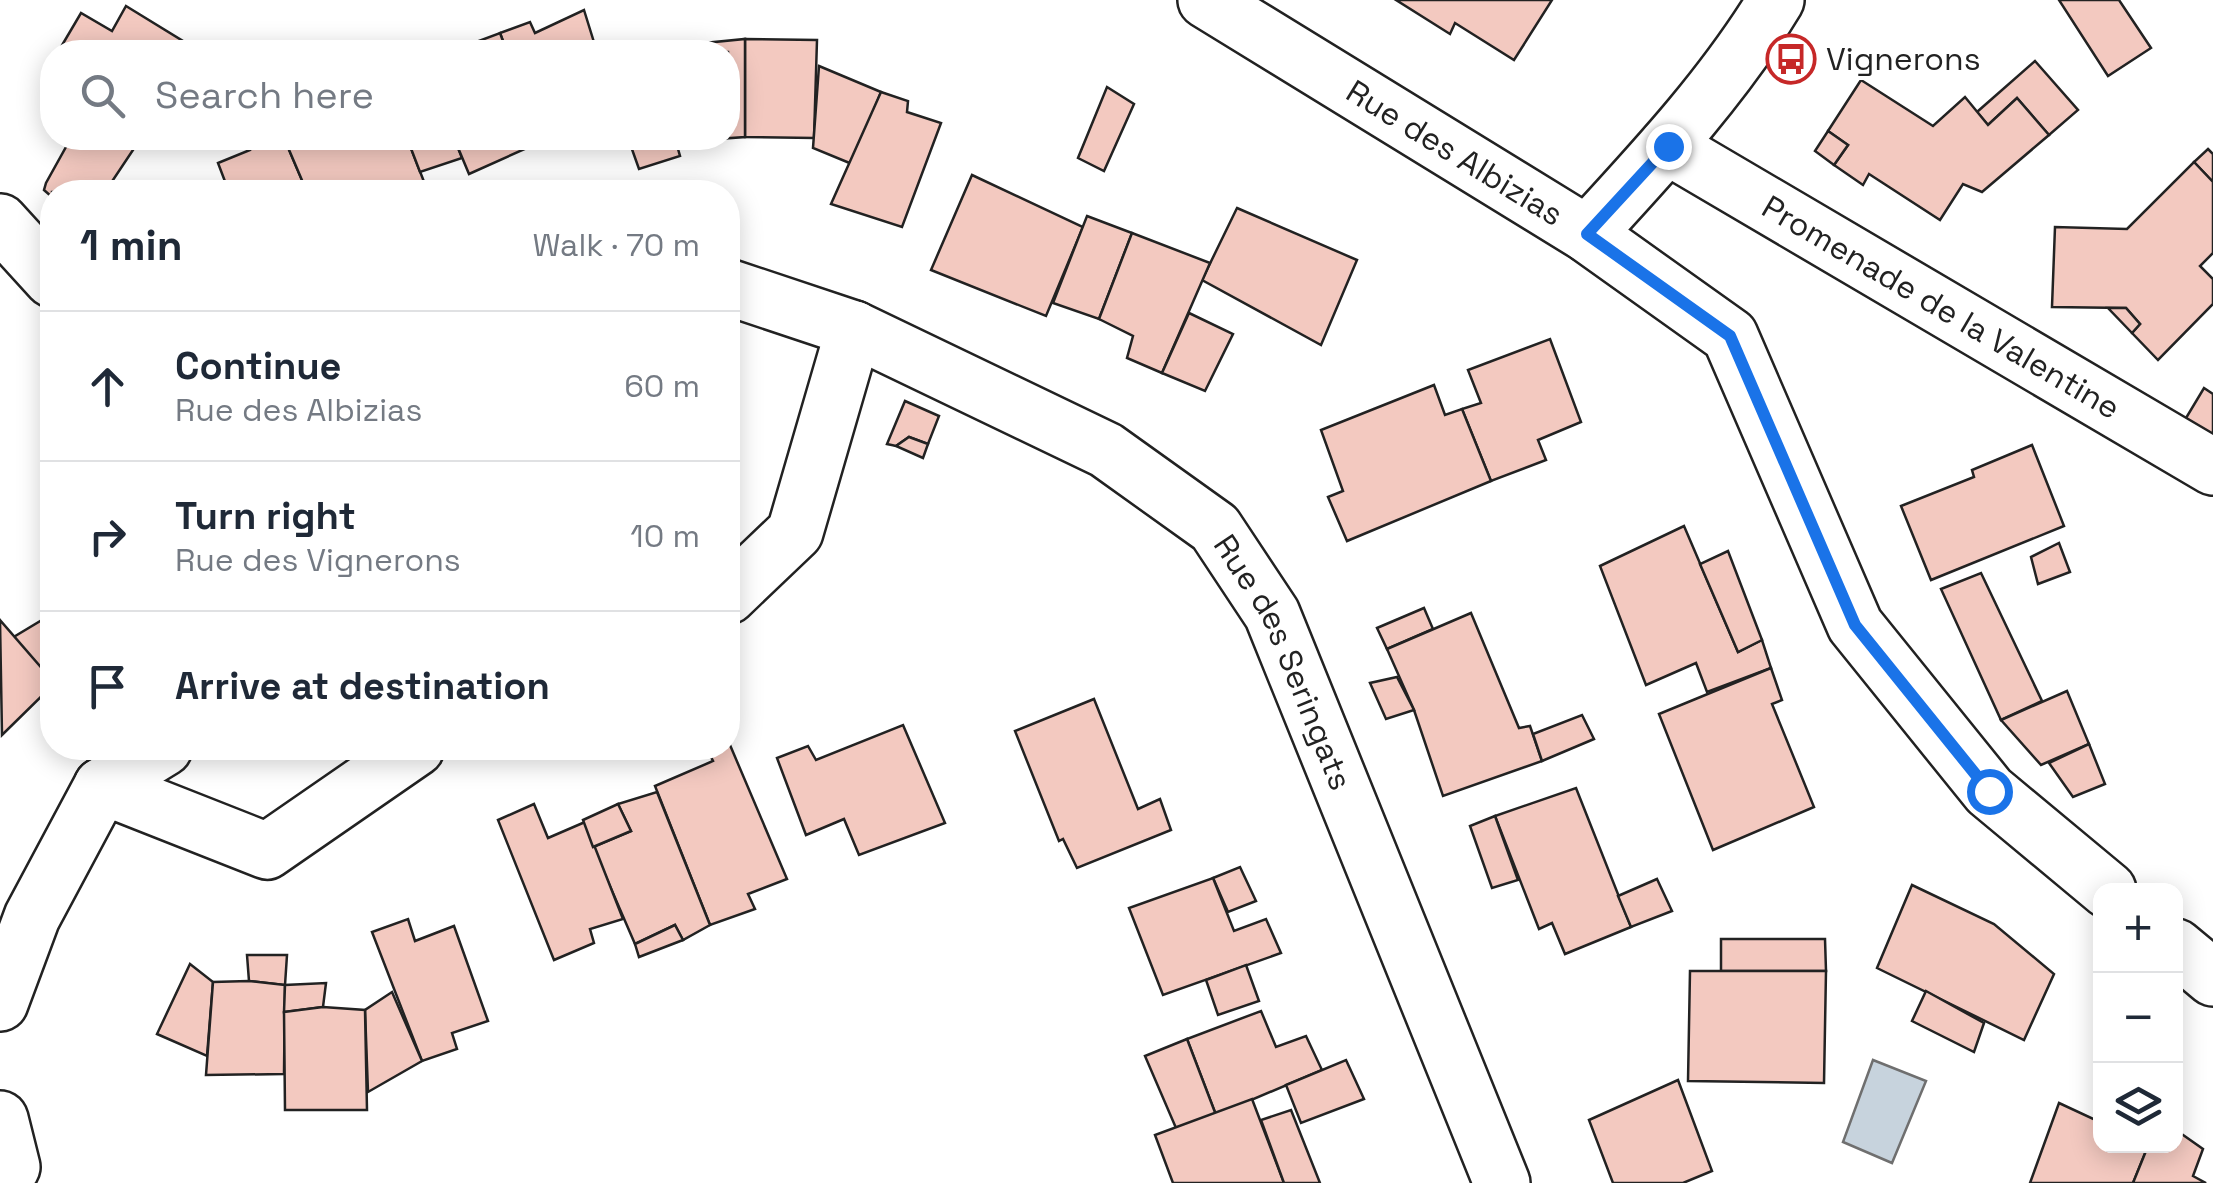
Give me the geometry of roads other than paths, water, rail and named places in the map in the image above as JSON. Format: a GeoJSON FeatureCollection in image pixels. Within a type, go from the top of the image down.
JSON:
{"type":"FeatureCollection","features":[{"type":"Feature","properties":{"kind":"street","name":"Rue des Albizias"},"geometry":{"type":"LineString","coordinates":[[1206,0],[1587,234],[1730,336],[1855,625],[1989,791],[2100,883]]}},
{"type":"Feature","properties":{"kind":"street"},"geometry":{"type":"LineString","coordinates":[[1587,234],[1668,146],[1753,38],[1776,0]]}},
{"type":"Feature","properties":{"kind":"street","name":"Promenade de la Valentine"},"geometry":{"type":"LineString","coordinates":[[1668,146],[2213,467]]}},
{"type":"Feature","properties":{"kind":"street"},"geometry":{"type":"LineString","coordinates":[[0,222],[40,266]]}},
{"type":"Feature","properties":{"kind":"street","name":"Rue des Seringats"},"geometry":{"type":"LineString","coordinates":[[740,291],[854,329],[1106,450],[1215,528],[1272,614],[1502,1183]]}},
{"type":"Feature","properties":{"kind":"street"},"geometry":{"type":"LineString","coordinates":[[740,585],[795,532],[854,329]]}},
{"type":"Feature","properties":{"kind":"street"},"geometry":{"type":"LineString","coordinates":[[0,1003],[32,917],[102,786],[144,760]]}},
{"type":"Feature","properties":{"kind":"street"},"geometry":{"type":"LineString","coordinates":[[102,786],[266,850],[398,760]]}},
{"type":"Feature","properties":{"kind":"street"},"geometry":{"type":"LineString","coordinates":[[2183,953],[2213,978]]}},
{"type":"Feature","properties":{"kind":"place","name":"Vignerons"},"geometry":{"type":"Point","coordinates":[1791,59]}}]}
